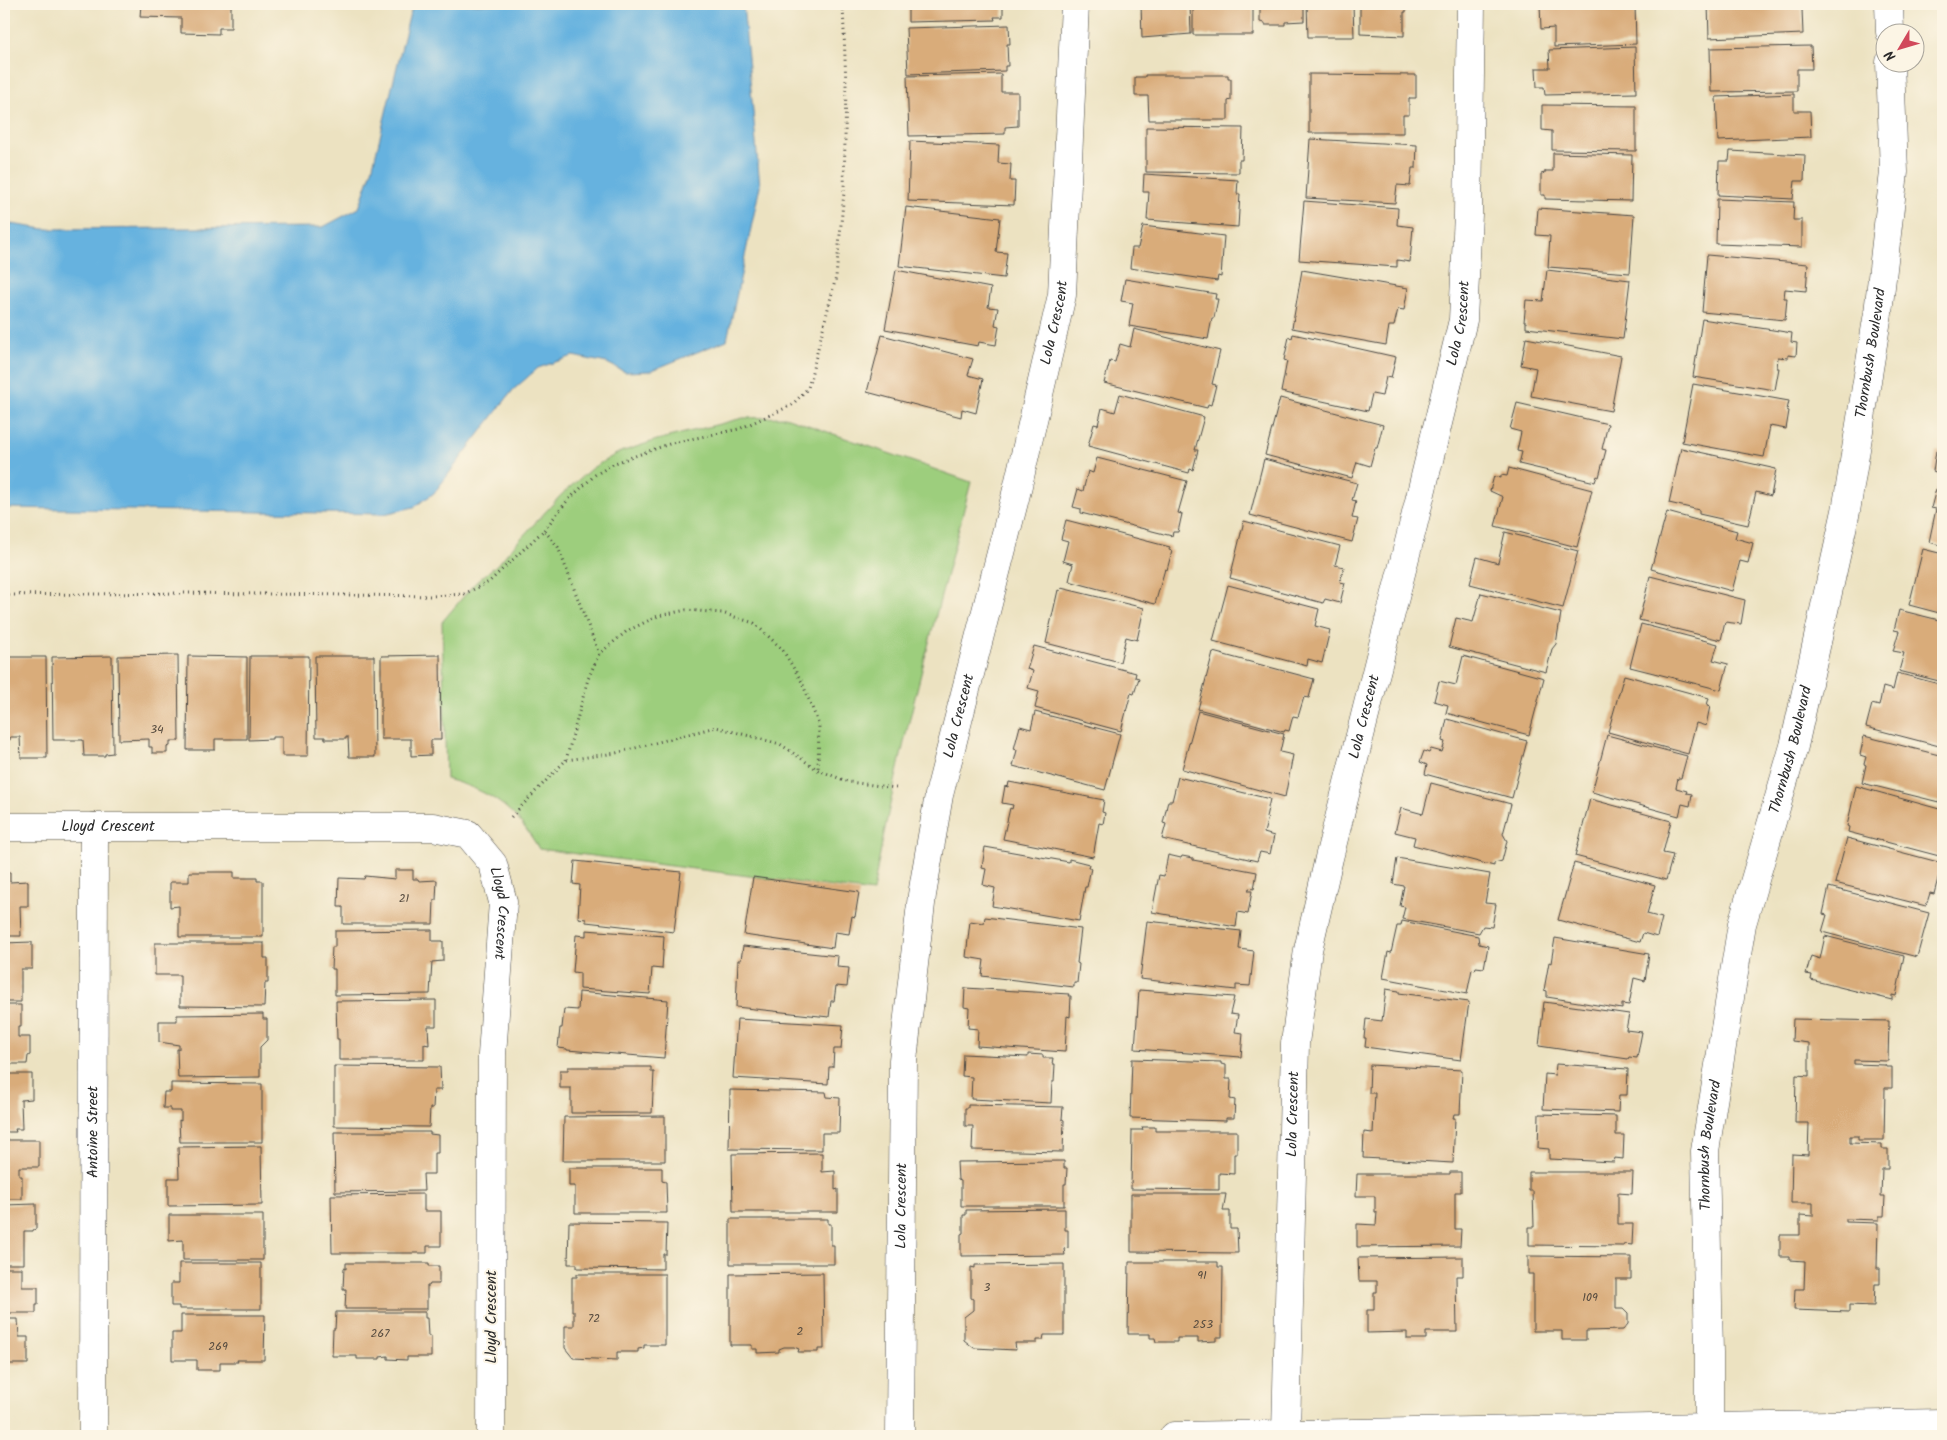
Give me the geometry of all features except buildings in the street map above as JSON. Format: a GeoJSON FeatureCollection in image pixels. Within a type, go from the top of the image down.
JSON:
{"type":"FeatureCollection","features":[{"type":"Feature","properties":{"kind":"street","name":"Lola Crescent"},"geometry":{"type":"LineString","coordinates":[[900,1436],[904,1060],[922,895],[939,795],[1015,498],[1062,295],[1075,4]]}},
{"type":"Feature","properties":{"kind":"street","name":"Lola Crescent"},"geometry":{"type":"LineString","coordinates":[[1286,1434],[1295,1043],[1308,950],[1329,858],[1463,320],[1468,214],[1471,4]]}},
{"type":"Feature","properties":{"kind":"street"},"geometry":{"type":"LineString","coordinates":[[1889,4],[1890,22]]}},
{"type":"Feature","properties":{"kind":"street","name":"Thornbush Boulevard"},"geometry":{"type":"LineString","coordinates":[[1709,1432],[1705,1151],[1742,924],[1794,746],[1846,512],[1878,312],[1894,172],[1890,72]]}},
{"type":"Feature","properties":{"kind":"street","name":"Lloyd Crescent"},"geometry":{"type":"LineString","coordinates":[[4,827],[434,828],[468,834],[493,864],[503,902],[492,1054],[491,1436]]}},
{"type":"Feature","properties":{"kind":"street","name":"Antoine Street"},"geometry":{"type":"LineString","coordinates":[[93,1436],[94,827]]}},
{"type":"Feature","properties":{"kind":"street"},"geometry":{"type":"LineString","coordinates":[[1174,1436],[1709,1432],[1943,1423]]}},
{"type":"Feature","properties":{"kind":"path"},"geometry":{"type":"LineString","coordinates":[[4,595],[181,593],[432,596],[464,594],[489,582],[544,530],[568,500],[596,475],[615,463],[672,443],[739,429],[792,406],[808,388],[836,277],[844,173],[846,85],[843,4]]}},
{"type":"Feature","properties":{"kind":"path"},"geometry":{"type":"LineString","coordinates":[[544,530],[558,547],[600,654]]}},
{"type":"Feature","properties":{"kind":"path"},"geometry":{"type":"LineString","coordinates":[[511,817],[566,760],[588,679],[600,654],[627,631],[658,616],[686,610],[722,613],[754,623],[782,649],[802,682],[819,725],[818,770]]}},
{"type":"Feature","properties":{"kind":"path"},"geometry":{"type":"LineString","coordinates":[[566,760],[616,753],[716,727],[780,744],[818,770],[849,782],[896,788]]}},
{"type":"Feature","properties":{"kind":"green space"},"geometry":{"type":"Polygon","coordinates":[[[785,417],[971,482],[905,737],[873,892],[539,849],[521,823],[501,804],[476,789],[446,779],[442,622],[474,584],[500,562],[562,494],[592,468],[618,453],[657,440],[743,418],[785,417]]]}},
{"type":"Feature","properties":{"kind":"water"},"geometry":{"type":"Polygon","coordinates":[[[414,4],[743,4],[760,186],[727,340],[650,371],[625,372],[607,363],[573,356],[538,368],[513,390],[434,493],[414,507],[384,514],[4,508],[4,218],[11,224],[44,229],[323,227],[359,208],[372,170],[409,17],[414,4]]]}}]}
